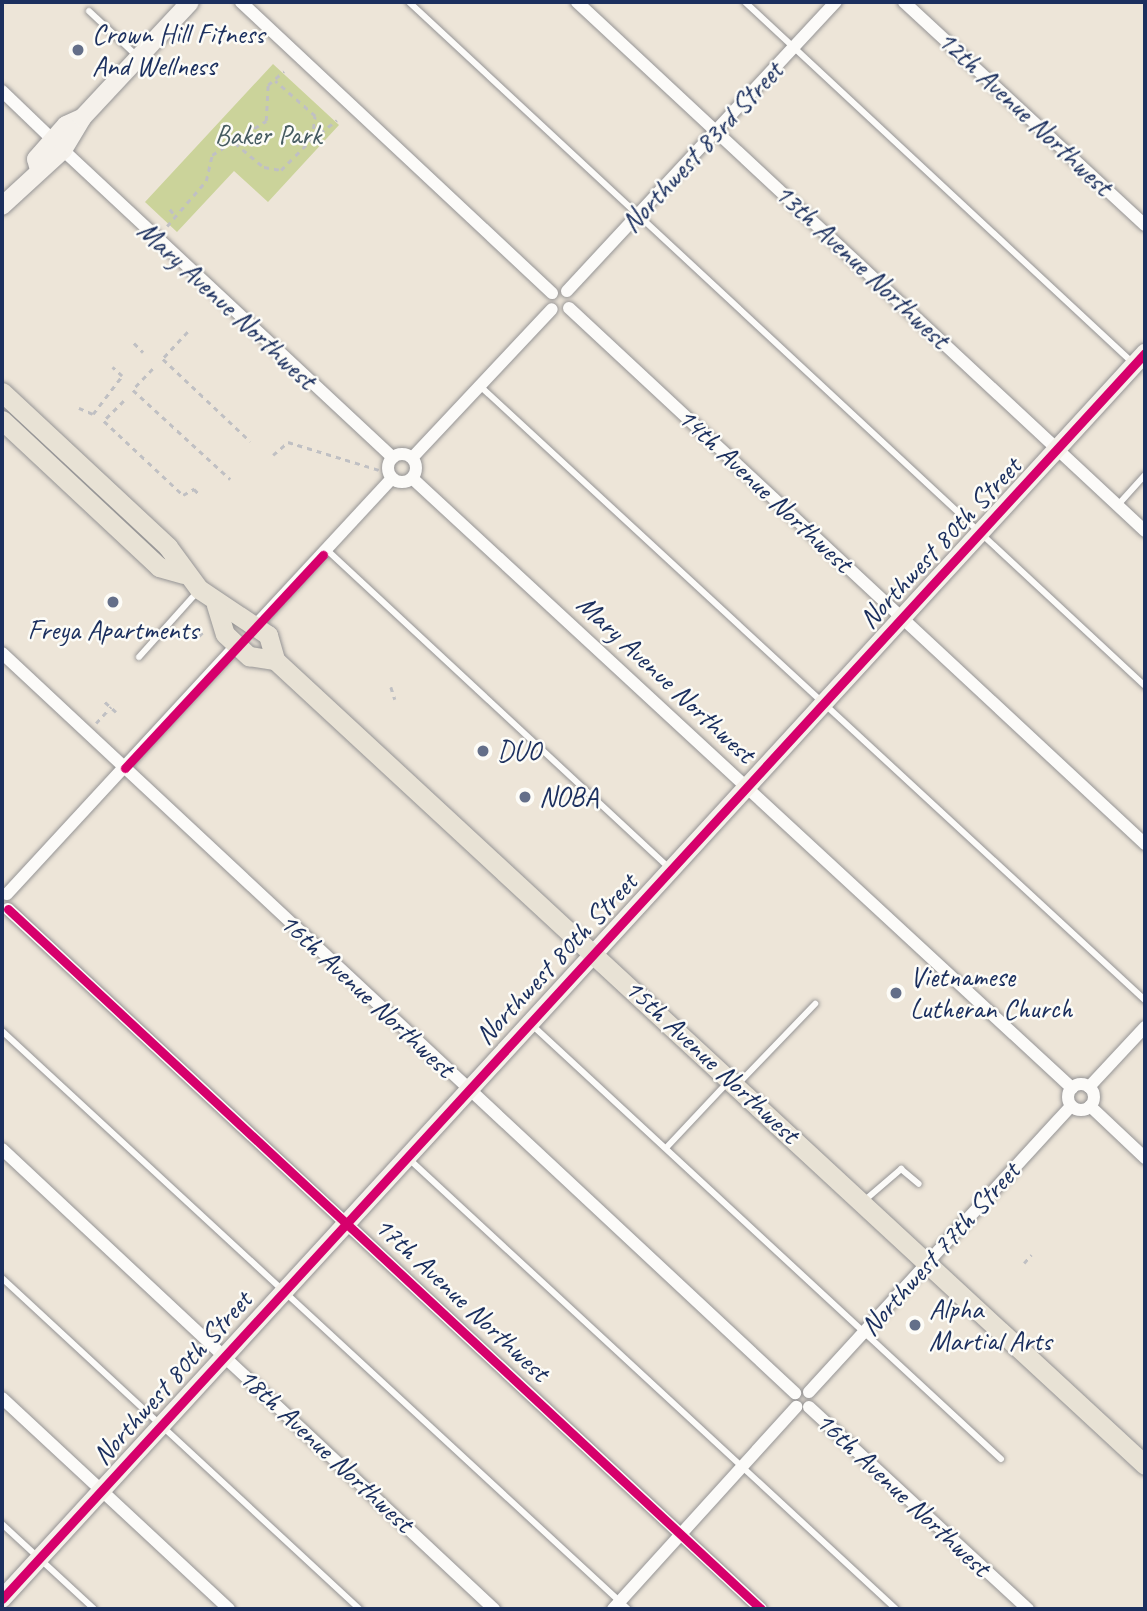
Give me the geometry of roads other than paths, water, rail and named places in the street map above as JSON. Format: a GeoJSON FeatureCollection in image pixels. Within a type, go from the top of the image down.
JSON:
{"type":"FeatureCollection","features":[{"type":"Feature","properties":{"kind":"main road"},"geometry":{"type":"LineString","coordinates":[[2,392],[145,526],[183,574],[216,605],[257,624]]}},
{"type":"Feature","properties":{"kind":"main road"},"geometry":{"type":"LineString","coordinates":[[2,421],[159,567],[183,574]]}},
{"type":"Feature","properties":{"kind":"main road"},"geometry":{"type":"LineString","coordinates":[[96,509],[104,506],[132,527],[145,526]]}},
{"type":"Feature","properties":{"kind":"main road"},"geometry":{"type":"LineString","coordinates":[[216,605],[225,634],[237,645]]}},
{"type":"Feature","properties":{"kind":"main road","name":"15th Avenue Northwest"},"geometry":{"type":"LineString","coordinates":[[257,624],[268,635],[275,660],[928,1261],[1145,1465]]}},
{"type":"Feature","properties":{"kind":"main road","name":"15th Avenue Northwest"},"geometry":{"type":"LineString","coordinates":[[237,645],[249,656],[275,660]]}},
{"type":"Feature","properties":{"kind":"street"},"geometry":{"type":"LineString","coordinates":[[2,206],[38,166],[45,167],[58,145],[190,2]]}},
{"type":"Feature","properties":{"kind":"street"},"geometry":{"type":"LineString","coordinates":[[241,2],[552,293],[552,309],[412,458],[412,478],[392,478]]}},
{"type":"Feature","properties":{"kind":"street","name":"13th Avenue Northwest"},"geometry":{"type":"LineString","coordinates":[[577,2],[1059,447],[1145,531]]}},
{"type":"Feature","properties":{"kind":"street","name":"Northwest 83rd Street"},"geometry":{"type":"LineString","coordinates":[[567,291],[836,2]]}},
{"type":"Feature","properties":{"kind":"street","name":"12th Avenue Northwest"},"geometry":{"type":"LineString","coordinates":[[904,2],[1145,225]]}},
{"type":"Feature","properties":{"kind":"street","name":"Mary Avenue Northwest"},"geometry":{"type":"LineString","coordinates":[[2,91],[393,458]]}},
{"type":"Feature","properties":{"kind":"street"},"geometry":{"type":"LineString","coordinates":[[552,293],[567,291],[569,308],[552,309]]}},
{"type":"Feature","properties":{"kind":"street","name":"14th Avenue Northwest"},"geometry":{"type":"LineString","coordinates":[[569,308],[1145,844]]}},
{"type":"Feature","properties":{"kind":"street","name":"Northwest 80th Street"},"geometry":{"type":"LineString","coordinates":[[2,1599],[226,1355],[344,1220],[527,1021],[671,870],[1140,359]]}},
{"type":"Feature","properties":{"kind":"street"},"geometry":{"type":"LineString","coordinates":[[257,624],[392,478],[393,458],[412,458]]}},
{"type":"Feature","properties":{"kind":"street","name":"Mary Avenue Northwest"},"geometry":{"type":"LineString","coordinates":[[412,478],[1072,1088]]}},
{"type":"Feature","properties":{"kind":"street"},"geometry":{"type":"LineString","coordinates":[[5,911],[4,892],[125,768],[237,645]]}},
{"type":"Feature","properties":{"kind":"street","name":"16th Avenue Northwest"},"geometry":{"type":"LineString","coordinates":[[2,653],[795,1393]]}},
{"type":"Feature","properties":{"kind":"street","name":"17th Avenue Northwest"},"geometry":{"type":"LineString","coordinates":[[5,911],[344,1220],[761,1609]]}},
{"type":"Feature","properties":{"kind":"street"},"geometry":{"type":"LineString","coordinates":[[1145,1027],[1089,1087],[1072,1088],[1072,1106],[1090,1106],[1145,1158]]}},
{"type":"Feature","properties":{"kind":"street"},"geometry":{"type":"LineString","coordinates":[[1089,1087],[1090,1106]]}},
{"type":"Feature","properties":{"kind":"street","name":"Northwest 77th Street"},"geometry":{"type":"LineString","coordinates":[[809,1392],[1072,1106]]}},
{"type":"Feature","properties":{"kind":"street","name":"18th Avenue Northwest"},"geometry":{"type":"LineString","coordinates":[[2,1149],[226,1355],[494,1609]]}},
{"type":"Feature","properties":{"kind":"street"},"geometry":{"type":"LineString","coordinates":[[620,1607],[743,1466],[803,1407],[809,1392],[795,1393],[803,1407]]}},
{"type":"Feature","properties":{"kind":"street"},"geometry":{"type":"LineString","coordinates":[[2,1398],[229,1609]]}},
{"type":"Feature","properties":{"kind":"street","name":"16th Avenue Northwest"},"geometry":{"type":"LineString","coordinates":[[803,1407],[1028,1609]]}},
{"type":"Feature","properties":{"kind":"lane"},"geometry":{"type":"LineString","coordinates":[[409,2],[1145,686]]}},
{"type":"Feature","properties":{"kind":"lane"},"geometry":{"type":"LineString","coordinates":[[745,2],[1140,359]]}},
{"type":"Feature","properties":{"kind":"lane"},"geometry":{"type":"LineString","coordinates":[[89,11],[139,57]]}},
{"type":"Feature","properties":{"kind":"lane"},"geometry":{"type":"LineString","coordinates":[[480,386],[1145,1000]]}},
{"type":"Feature","properties":{"kind":"lane"},"geometry":{"type":"LineString","coordinates":[[1117,506],[1145,475]]}},
{"type":"Feature","properties":{"kind":"lane"},"geometry":{"type":"LineString","coordinates":[[327,550],[671,870]]}},
{"type":"Feature","properties":{"kind":"lane"},"geometry":{"type":"LineString","coordinates":[[139,657],[199,589]]}},
{"type":"Feature","properties":{"kind":"lane"},"geometry":{"type":"LineString","coordinates":[[666,1148],[815,1004]]}},
{"type":"Feature","properties":{"kind":"lane"},"geometry":{"type":"LineString","coordinates":[[527,1021],[1001,1459]]}},
{"type":"Feature","properties":{"kind":"lane"},"geometry":{"type":"LineString","coordinates":[[2,1031],[620,1607]]}},
{"type":"Feature","properties":{"kind":"lane"},"geometry":{"type":"LineString","coordinates":[[404,1155],[896,1609]]}},
{"type":"Feature","properties":{"kind":"lane"},"geometry":{"type":"LineString","coordinates":[[864,1202],[901,1169],[919,1184]]}},
{"type":"Feature","properties":{"kind":"lane"},"geometry":{"type":"LineString","coordinates":[[2,1278],[359,1609]]}},
{"type":"Feature","properties":{"kind":"lane"},"geometry":{"type":"LineString","coordinates":[[2,1524],[94,1609]]}},
{"type":"Feature","properties":{"kind":"place","name":"Crown Hill Fitness And Wellness"},"geometry":{"type":"Point","coordinates":[78,50]}},
{"type":"Feature","properties":{"kind":"place","name":"Freya Apartments"},"geometry":{"type":"Point","coordinates":[113,602]}},
{"type":"Feature","properties":{"kind":"place","name":"DUO"},"geometry":{"type":"Point","coordinates":[483,751]}},
{"type":"Feature","properties":{"kind":"place","name":"NOBA"},"geometry":{"type":"Point","coordinates":[525,797]}},
{"type":"Feature","properties":{"kind":"place","name":"Vietnamese Lutheran Church"},"geometry":{"type":"Point","coordinates":[896,993]}},
{"type":"Feature","properties":{"kind":"place","name":"Alpha Martial Arts"},"geometry":{"type":"Point","coordinates":[915,1325]}},
{"type":"Feature","properties":{"kind":"park label","name":"Baker Park"},"geometry":{"type":"Point","coordinates":[268,135]}}]}
